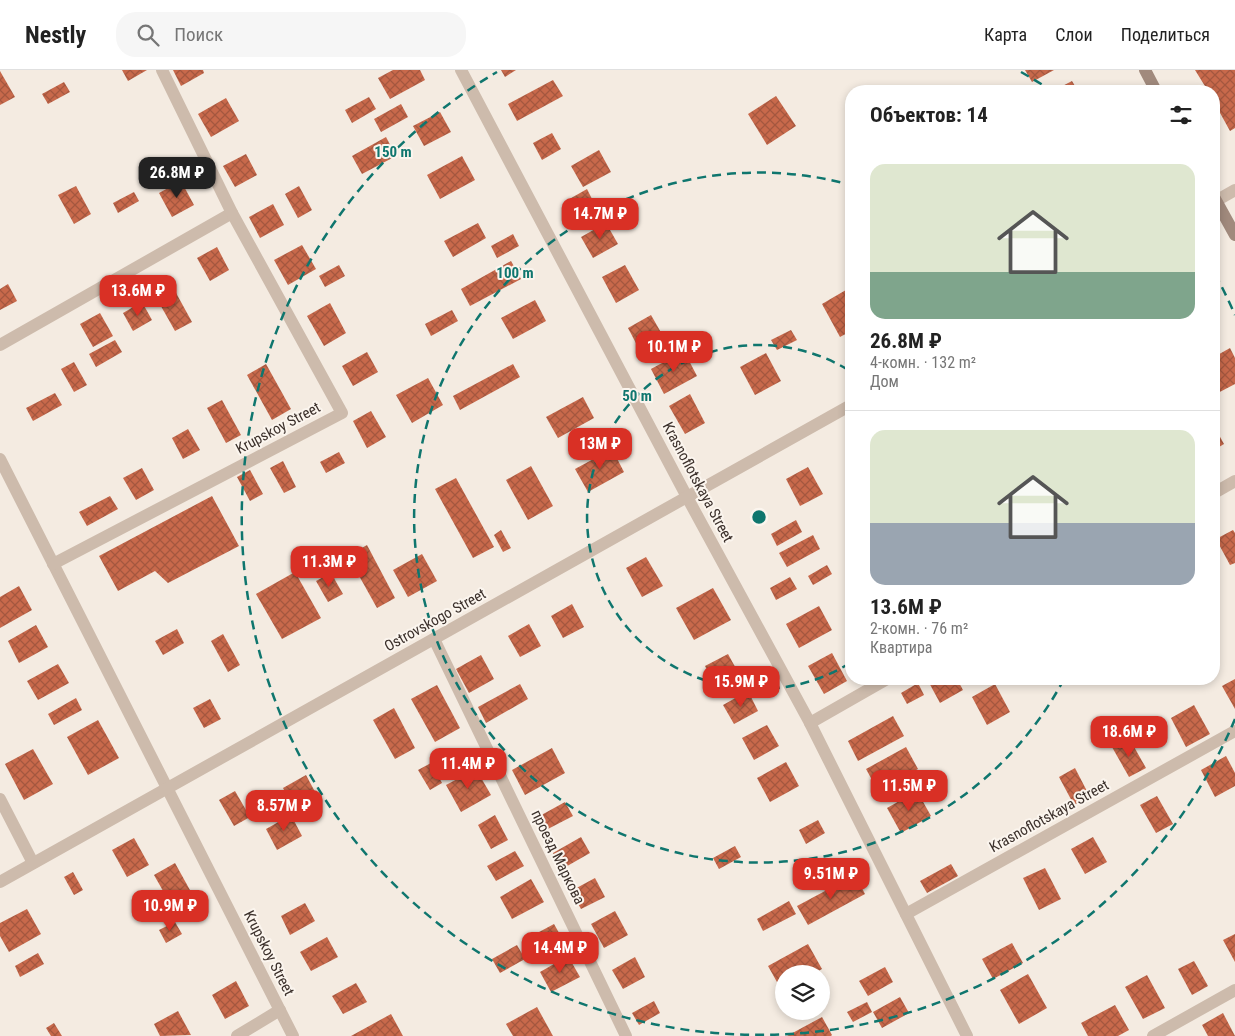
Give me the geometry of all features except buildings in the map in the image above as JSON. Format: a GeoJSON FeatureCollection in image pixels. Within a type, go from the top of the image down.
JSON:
{"type":"FeatureCollection","features":[{"type":"Feature","properties":{"kind":"main road"},"geometry":{"type":"LineString","coordinates":[[1145,70],[1153,85]]}},
{"type":"Feature","properties":{"kind":"main road"},"geometry":{"type":"LineString","coordinates":[[1220,210],[1235,235]]}},
{"type":"Feature","properties":{"kind":"lane","name":"Krupskoy Street"},"geometry":{"type":"LineString","coordinates":[[53,564],[342,413],[232,213],[162,70]]}},
{"type":"Feature","properties":{"kind":"lane","name":"Krasnoflotskaya Street"},"geometry":{"type":"LineString","coordinates":[[461,70],[687,497],[810,723],[967,1036]]}},
{"type":"Feature","properties":{"kind":"lane"},"geometry":{"type":"LineString","coordinates":[[1220,197],[1235,190]]}},
{"type":"Feature","properties":{"kind":"lane"},"geometry":{"type":"LineString","coordinates":[[0,345],[232,213]]}},
{"type":"Feature","properties":{"kind":"lane","name":"Ostrovskogo Street"},"geometry":{"type":"LineString","coordinates":[[0,882],[845,408]]}},
{"type":"Feature","properties":{"kind":"lane","name":"Krupskoy Street"},"geometry":{"type":"LineString","coordinates":[[0,459],[293,1036]]}},
{"type":"Feature","properties":{"kind":"lane"},"geometry":{"type":"LineString","coordinates":[[1220,490],[1235,481]]}},
{"type":"Feature","properties":{"kind":"lane","name":"проезд Маркова"},"geometry":{"type":"LineString","coordinates":[[434,639],[626,1036]]}},
{"type":"Feature","properties":{"kind":"lane"},"geometry":{"type":"LineString","coordinates":[[810,723],[876,685]]}},
{"type":"Feature","properties":{"kind":"lane","name":"Krasnoflotskaya Street"},"geometry":{"type":"LineString","coordinates":[[906,914],[1235,731]]}},
{"type":"Feature","properties":{"kind":"lane"},"geometry":{"type":"LineString","coordinates":[[0,799],[34,863]]}},
{"type":"Feature","properties":{"kind":"lane"},"geometry":{"type":"LineString","coordinates":[[1153,1036],[1235,990]]}},
{"type":"Feature","properties":{"kind":"lane"},"geometry":{"type":"LineString","coordinates":[[238,1036],[280,1010]]}}]}
